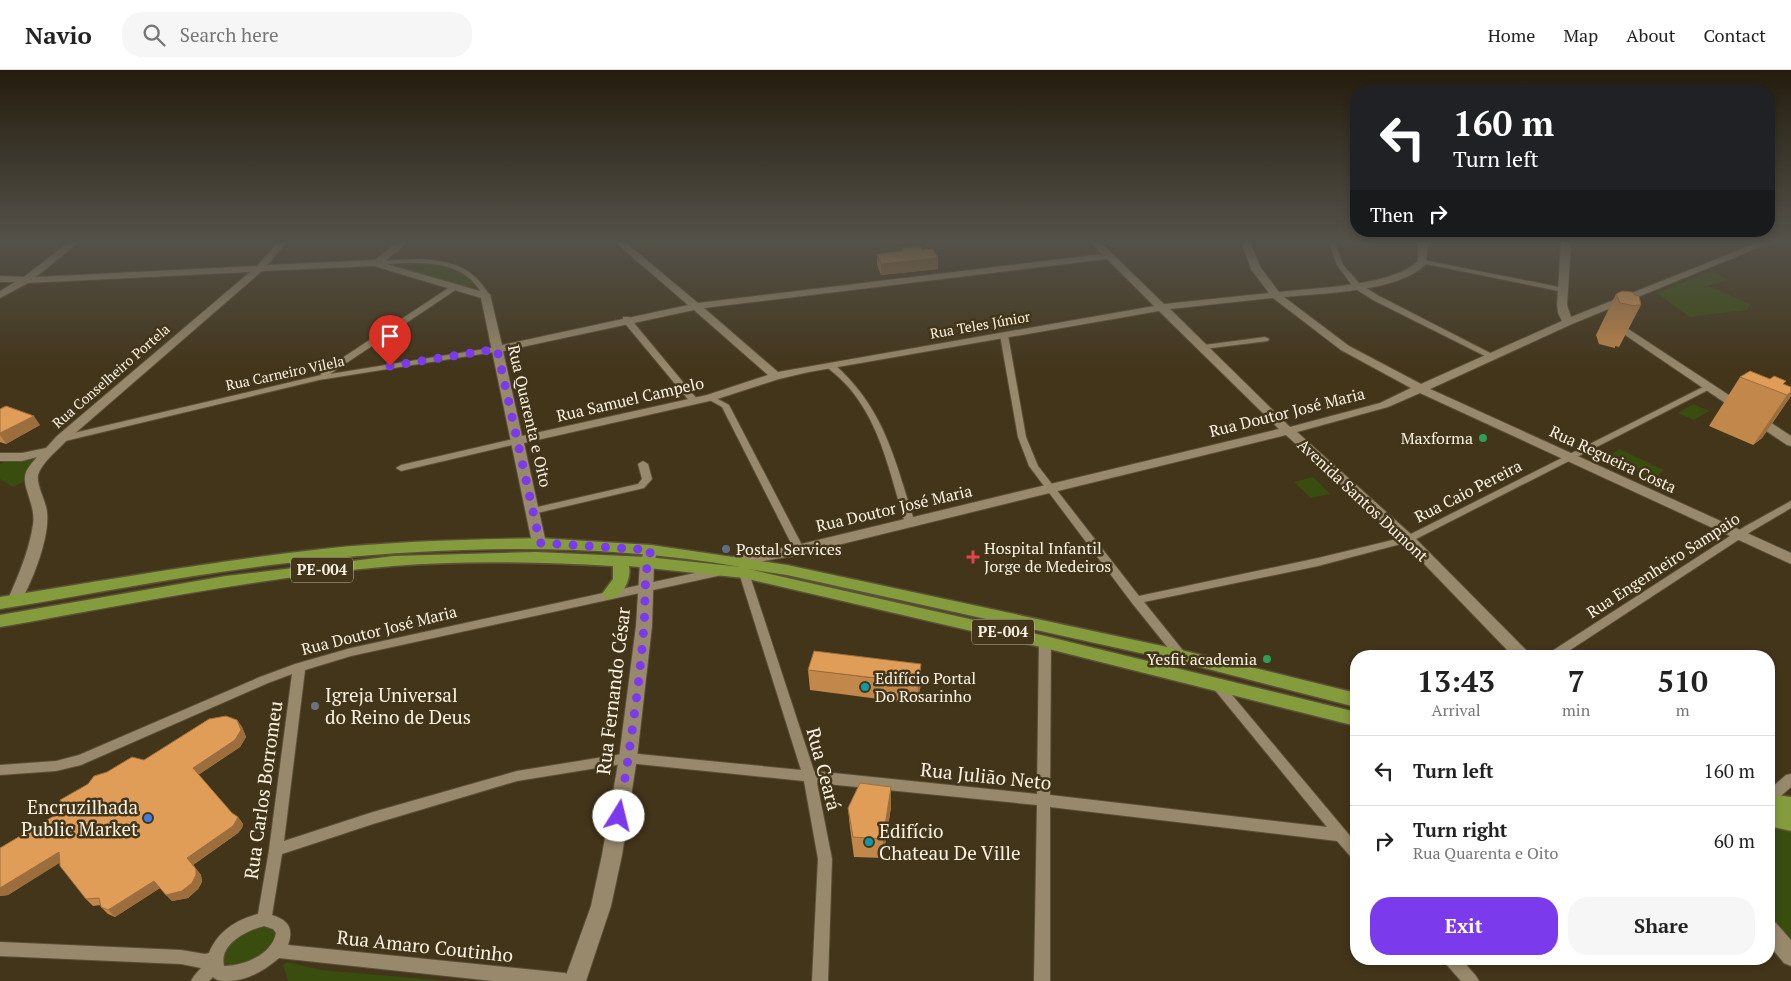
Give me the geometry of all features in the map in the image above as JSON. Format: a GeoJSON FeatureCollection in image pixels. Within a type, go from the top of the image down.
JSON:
{"type":"FeatureCollection","features":[{"type":"Feature","properties":{"kind":"main road","name":"PE-004"},"geometry":{"type":"LineString","coordinates":[[7,602],[230,566],[325,554],[454,545],[540,543],[734,568],[1045,642],[1350,719]]}},
{"type":"Feature","properties":{"kind":"main road","name":"PE-004"},"geometry":{"type":"LineString","coordinates":[[0,620],[226,581],[394,561],[536,557],[619,560],[649,556]]}},
{"type":"Feature","properties":{"kind":"main road"},"geometry":{"type":"LineString","coordinates":[[610,594],[623,577],[623,570],[619,560]]}},
{"type":"Feature","properties":{"kind":"main road","name":"PE-004"},"geometry":{"type":"LineString","coordinates":[[734,568],[787,570],[1181,656],[1350,698]]}},
{"type":"Feature","properties":{"kind":"main road"},"geometry":{"type":"LineString","coordinates":[[0,620],[7,602]]}},
{"type":"Feature","properties":{"kind":"main road"},"geometry":{"type":"LineString","coordinates":[[1775,803],[1791,806]]}},
{"type":"Feature","properties":{"kind":"main road"},"geometry":{"type":"LineString","coordinates":[[1775,818],[1791,822]]}},
{"type":"Feature","properties":{"kind":"street"},"geometry":{"type":"LineString","coordinates":[[0,295],[18,285]]}},
{"type":"Feature","properties":{"kind":"street","name":"Rua Conselheiro Portela"},"geometry":{"type":"LineString","coordinates":[[7,602],[24,580],[30,564],[41,515],[38,494],[31,477],[35,468],[60,439],[241,285]]}},
{"type":"Feature","properties":{"kind":"street","name":"Rua Quarenta e Oito"},"geometry":{"type":"LineString","coordinates":[[451,285],[486,296]]}},
{"type":"Feature","properties":{"kind":"street","name":"Rua Quarenta e Oito"},"geometry":{"type":"LineString","coordinates":[[481,285],[486,296],[540,543]]}},
{"type":"Feature","properties":{"kind":"street"},"geometry":{"type":"LineString","coordinates":[[671,285],[776,376]]}},
{"type":"Feature","properties":{"kind":"street","name":"Rua Carneiro Vilela"},"geometry":{"type":"LineString","coordinates":[[60,439],[319,378],[497,349],[626,319],[696,306],[874,285]]}},
{"type":"Feature","properties":{"kind":"street","name":"Avenida Santos Dumont"},"geometry":{"type":"LineString","coordinates":[[1139,285],[1288,431],[1408,539],[1516,650]]}},
{"type":"Feature","properties":{"kind":"street"},"geometry":{"type":"LineString","coordinates":[[1268,285],[1277,296],[1345,348],[1421,389]]}},
{"type":"Feature","properties":{"kind":"street","name":"Rua Teles Júnior"},"geometry":{"type":"LineString","coordinates":[[776,376],[1163,308],[1365,285]]}},
{"type":"Feature","properties":{"kind":"street"},"geometry":{"type":"LineString","coordinates":[[1536,285],[1564,290]]}},
{"type":"Feature","properties":{"kind":"street"},"geometry":{"type":"LineString","coordinates":[[1564,285],[1566,318]]}},
{"type":"Feature","properties":{"kind":"street","name":"Rua Doutor José Maria"},"geometry":{"type":"LineString","coordinates":[[1,771],[56,766],[99,752],[193,710],[299,667],[351,652],[734,568],[796,550],[1288,431],[1384,405],[1492,356],[1566,318],[1579,319],[1665,285]]}},
{"type":"Feature","properties":{"kind":"street"},"geometry":{"type":"LineString","coordinates":[[319,378],[456,286]]}},
{"type":"Feature","properties":{"kind":"street"},"geometry":{"type":"LineString","coordinates":[[1357,286],[1376,298],[1492,356]]}},
{"type":"Feature","properties":{"kind":"street"},"geometry":{"type":"LineString","coordinates":[[1598,312],[1791,442]]}},
{"type":"Feature","properties":{"kind":"street"},"geometry":{"type":"LineString","coordinates":[[626,319],[694,401]]}},
{"type":"Feature","properties":{"kind":"street"},"geometry":{"type":"LineString","coordinates":[[1004,336],[1022,436],[1034,466],[1181,656]]}},
{"type":"Feature","properties":{"kind":"street"},"geometry":{"type":"LineString","coordinates":[[1204,347],[1265,339]]}},
{"type":"Feature","properties":{"kind":"street"},"geometry":{"type":"LineString","coordinates":[[844,375],[849,363]]}},
{"type":"Feature","properties":{"kind":"street"},"geometry":{"type":"LineString","coordinates":[[831,366],[844,375],[860,392],[872,414],[910,523]]}},
{"type":"Feature","properties":{"kind":"street","name":"Rua Samuel Campelo"},"geometry":{"type":"LineString","coordinates":[[401,468],[710,398],[776,376]]}},
{"type":"Feature","properties":{"kind":"street","name":"Rua Caio Pereira"},"geometry":{"type":"LineString","coordinates":[[1136,600],[1318,562],[1408,539],[1569,456],[1710,387]]}},
{"type":"Feature","properties":{"kind":"street","name":"Rua Regueira Costa"},"geometry":{"type":"LineString","coordinates":[[1421,389],[1791,560]]}},
{"type":"Feature","properties":{"kind":"street"},"geometry":{"type":"LineString","coordinates":[[725,405],[728,392]]}},
{"type":"Feature","properties":{"kind":"street"},"geometry":{"type":"LineString","coordinates":[[710,398],[725,405],[796,550],[787,570]]}},
{"type":"Feature","properties":{"kind":"street"},"geometry":{"type":"LineString","coordinates":[[0,457],[22,457],[48,451]]}},
{"type":"Feature","properties":{"kind":"street"},"geometry":{"type":"LineString","coordinates":[[533,511],[641,486],[647,479],[643,464]]}},
{"type":"Feature","properties":{"kind":"street","name":"Rua Engenheiro Sampaio"},"geometry":{"type":"LineString","coordinates":[[1562,650],[1738,535],[1791,504]]}},
{"type":"Feature","properties":{"kind":"street","name":"Rua Fernando César"},"geometry":{"type":"LineString","coordinates":[[575,981],[603,897],[612,855],[628,758],[644,626],[645,587],[649,556]]}},
{"type":"Feature","properties":{"kind":"street","name":"Rua Ceará"},"geometry":{"type":"LineString","coordinates":[[734,568],[809,776],[817,812],[825,859],[820,981]]}},
{"type":"Feature","properties":{"kind":"street"},"geometry":{"type":"LineString","coordinates":[[1042,981],[1045,642]]}},
{"type":"Feature","properties":{"kind":"street","name":"Rua Carlos Borromeu"},"geometry":{"type":"LineString","coordinates":[[264,919],[276,850],[299,667]]}},
{"type":"Feature","properties":{"kind":"street"},"geometry":{"type":"LineString","coordinates":[[1218,686],[1350,846]]}},
{"type":"Feature","properties":{"kind":"street","name":"Rua Julião Neto"},"geometry":{"type":"LineString","coordinates":[[276,850],[374,818],[517,776],[628,758],[1043,800],[1340,835]]}},
{"type":"Feature","properties":{"kind":"street"},"geometry":{"type":"LineString","coordinates":[[1775,793],[1791,779]]}},
{"type":"Feature","properties":{"kind":"street"},"geometry":{"type":"LineString","coordinates":[[199,981],[215,962],[218,950],[233,932],[243,925],[264,919],[273,920],[280,924],[284,932],[284,941],[280,951],[258,977],[233,980],[219,974],[215,962]]}},
{"type":"Feature","properties":{"kind":"street"},"geometry":{"type":"LineString","coordinates":[[1775,937],[1791,956]]}},
{"type":"Feature","properties":{"kind":"street"},"geometry":{"type":"LineString","coordinates":[[0,949],[181,957],[215,962]]}},
{"type":"Feature","properties":{"kind":"street","name":"Rua Amaro Coutinho"},"geometry":{"type":"LineString","coordinates":[[280,951],[565,981]]}},
{"type":"Feature","properties":{"kind":"street"},"geometry":{"type":"LineString","coordinates":[[1456,965],[1471,981]]}},
{"type":"Feature","properties":{"kind":"green space"},"geometry":{"type":"Polygon","coordinates":[[[459,285],[475,286],[465,286],[459,285]]]}},
{"type":"Feature","properties":{"kind":"green space"},"geometry":{"type":"Polygon","coordinates":[[[1677,285],[1713,285],[1708,286],[1750,304],[1747,310],[1690,317],[1656,293],[1677,285]]]}},
{"type":"Feature","properties":{"kind":"green space"},"geometry":{"type":"Polygon","coordinates":[[[1693,404],[1709,411],[1694,420],[1678,413],[1693,404]]]}},
{"type":"Feature","properties":{"kind":"green space"},"geometry":{"type":"Polygon","coordinates":[[[1619,449],[1664,470],[1653,479],[1607,458],[1619,449]]]}},
{"type":"Feature","properties":{"kind":"green space"},"geometry":{"type":"Polygon","coordinates":[[[48,451],[25,481],[13,487],[0,479],[0,464],[9,459],[48,451]]]}},
{"type":"Feature","properties":{"kind":"green space"},"geometry":{"type":"Polygon","coordinates":[[[1313,477],[1330,494],[1311,498],[1294,482],[1313,477]]]}},
{"type":"Feature","properties":{"kind":"green space"},"geometry":{"type":"Polygon","coordinates":[[[1775,823],[1791,827],[1791,939],[1775,921],[1775,823]]]}},
{"type":"Feature","properties":{"kind":"green space"},"geometry":{"type":"Polygon","coordinates":[[[273,921],[281,949],[222,977],[223,943],[273,921]]]}},
{"type":"Feature","properties":{"kind":"green space"},"geometry":{"type":"Polygon","coordinates":[[[287,962],[321,970],[449,981],[288,981],[283,965],[287,962]]]}},
{"type":"Feature","properties":{"kind":"building"},"geometry":{"type":"Polygon","coordinates":[[[1622,291],[1632,292],[1639,296],[1641,305],[1620,303],[1616,294],[1622,291]]]}},
{"type":"Feature","properties":{"kind":"building"},"geometry":{"type":"Polygon","coordinates":[[[1750,371],[1770,379],[1774,376],[1786,381],[1783,384],[1791,387],[1791,392],[1787,395],[1740,377],[1750,371]]]}},
{"type":"Feature","properties":{"kind":"building"},"geometry":{"type":"Polygon","coordinates":[[[6,406],[34,416],[0,433],[0,409],[6,406]]]}},
{"type":"Feature","properties":{"kind":"building"},"geometry":{"type":"Polygon","coordinates":[[[814,651],[921,664],[918,683],[808,670],[814,651]]]}},
{"type":"Feature","properties":{"kind":"building","name":"Encruzilhada Public Market"},"geometry":{"type":"Polygon","coordinates":[[[226,716],[237,720],[241,730],[235,740],[193,768],[232,813],[238,817],[233,826],[187,858],[196,869],[196,875],[192,883],[182,891],[166,895],[154,881],[108,910],[101,907],[99,898],[86,899],[60,866],[59,852],[0,888],[0,848],[64,810],[60,800],[88,784],[94,776],[107,772],[132,757],[144,760],[209,719],[226,716]]]}},
{"type":"Feature","properties":{"kind":"building"},"geometry":{"type":"Polygon","coordinates":[[[860,783],[891,787],[883,839],[853,837],[848,808],[860,783]]]}},
{"type":"Feature","properties":{"kind":"place","name":"Maxforma"},"geometry":{"type":"Point","coordinates":[1483,438]}},
{"type":"Feature","properties":{"kind":"place","name":"Postal Services"},"geometry":{"type":"Point","coordinates":[726,549]}},
{"type":"Feature","properties":{"kind":"place","name":"Hospital Infantil Jorge de Medeiros"},"geometry":{"type":"Point","coordinates":[973,557]}},
{"type":"Feature","properties":{"kind":"place","name":"Yesfit academia"},"geometry":{"type":"Point","coordinates":[1267,659]}},
{"type":"Feature","properties":{"kind":"place","name":"Edifício Portal Do Rosarinho"},"geometry":{"type":"Point","coordinates":[865,687]}},
{"type":"Feature","properties":{"kind":"place","name":"Igreja Universal do Reino de Deus"},"geometry":{"type":"Point","coordinates":[315,706]}},
{"type":"Feature","properties":{"kind":"place","name":"Encruzilhada Public Market"},"geometry":{"type":"Point","coordinates":[148,818]}},
{"type":"Feature","properties":{"kind":"place","name":"Edifício Chateau De Ville"},"geometry":{"type":"Point","coordinates":[869,842]}},
{"type":"Feature","properties":{"kind":"route"},"geometry":{"type":"LineString","coordinates":[[390,366],[497,349],[540,543],[651,550],[647,562],[644,626],[619,816]]}}]}
